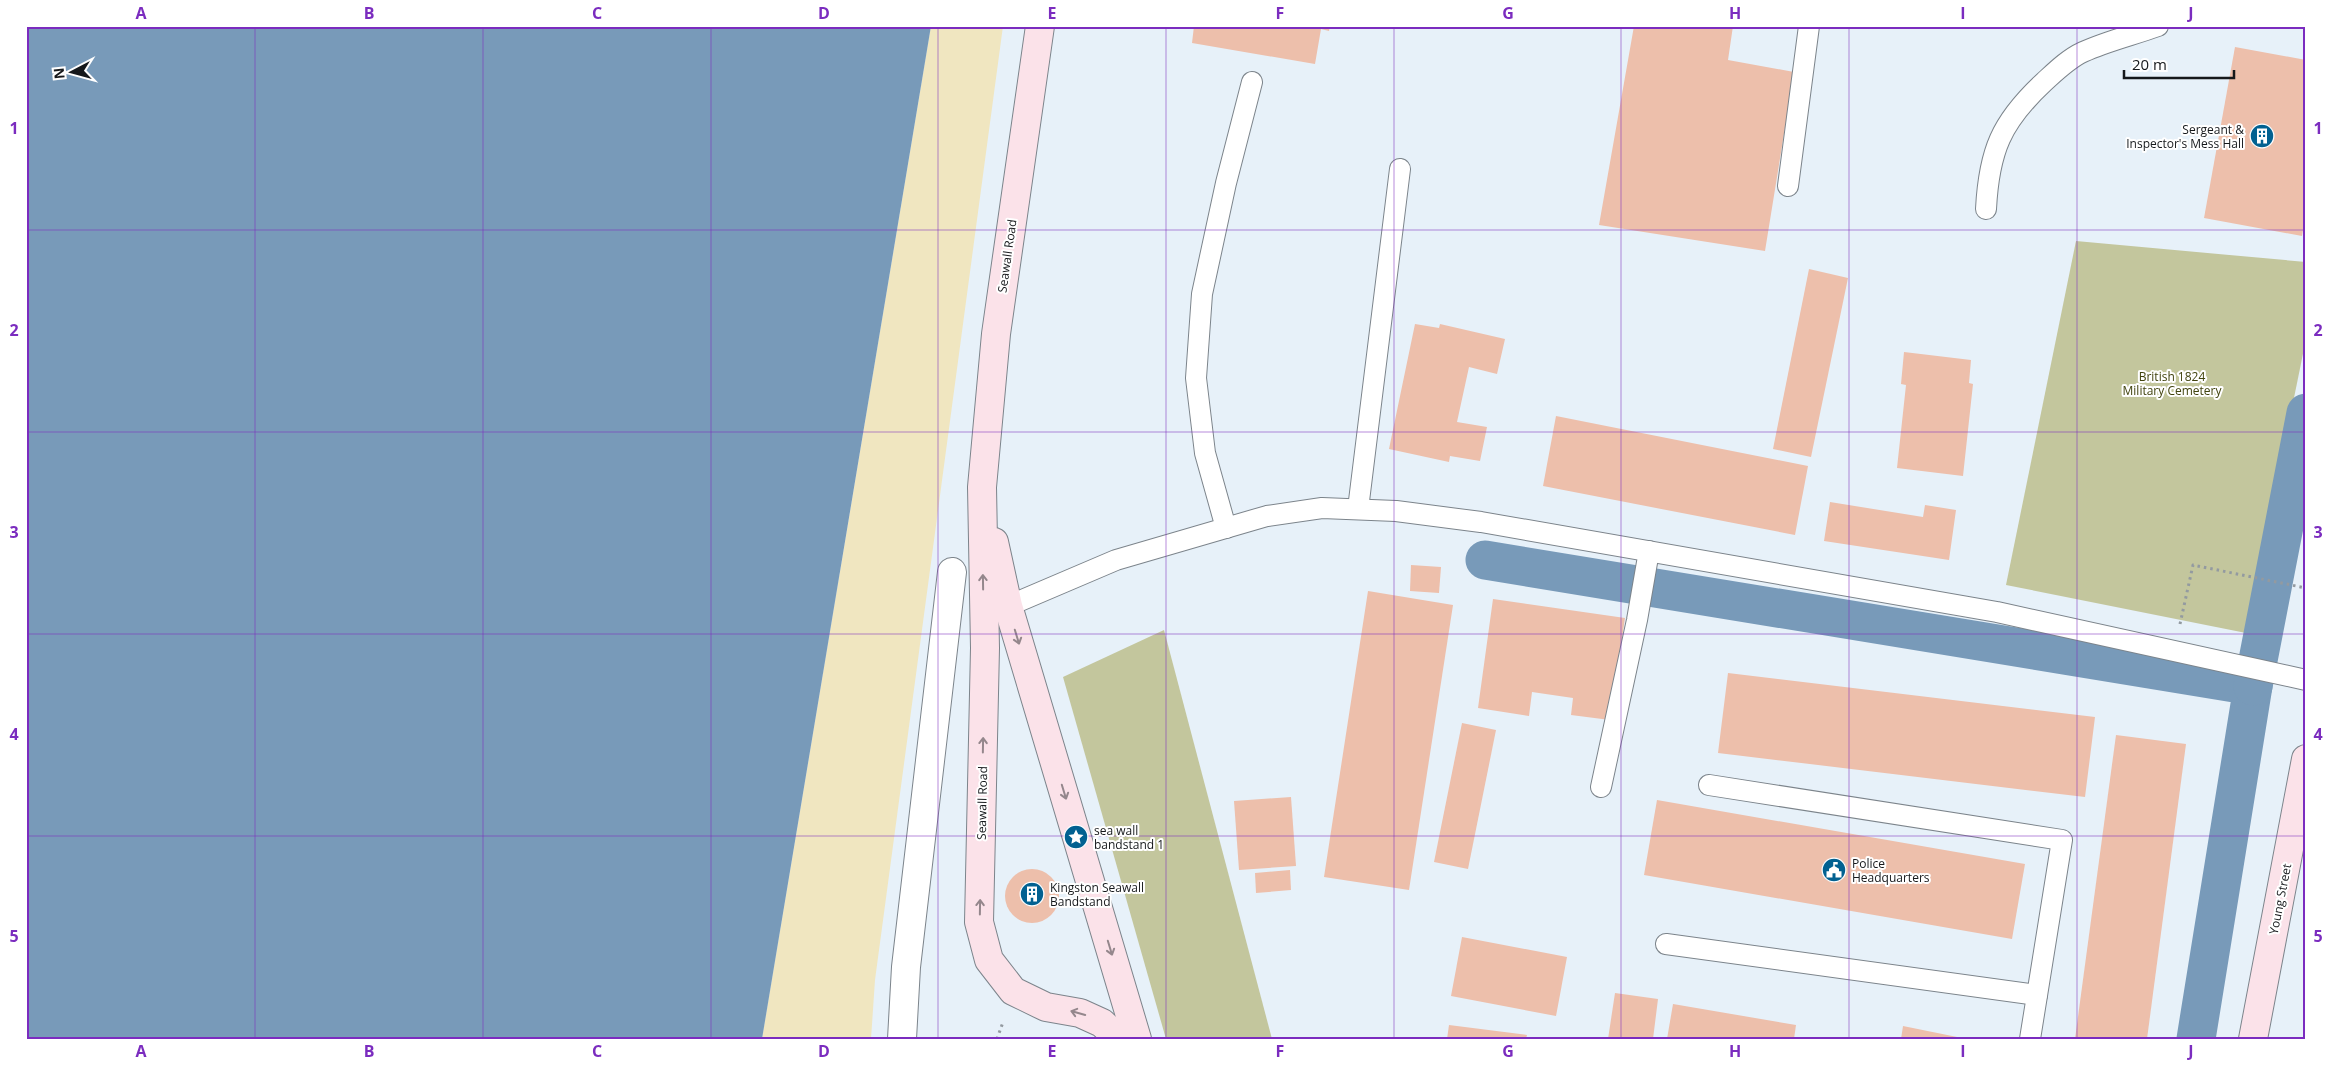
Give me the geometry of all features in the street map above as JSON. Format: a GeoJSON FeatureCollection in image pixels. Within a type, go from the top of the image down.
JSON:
{"type":"FeatureCollection","features":[{"type":"Feature","properties":{"kind":"street","name":"Seawall Road"},"geometry":{"type":"LineString","coordinates":[[1040,26],[996,334],[982,487],[985,648],[979,922],[989,960],[1013,991],[1046,1006],[1080,1013],[1102,1023],[1119,1039]]}},
{"type":"Feature","properties":{"kind":"street","name":"Seawall Road"},"geometry":{"type":"LineString","coordinates":[[982,487],[1008,606],[1137,1039]]}},
{"type":"Feature","properties":{"kind":"street"},"geometry":{"type":"LineString","coordinates":[[902,1039],[906,968],[952,572]]}},
{"type":"Feature","properties":{"kind":"street","name":"Young Street"},"geometry":{"type":"LineString","coordinates":[[2253,1039],[2306,759]]}},
{"type":"Feature","properties":{"kind":"lane"},"geometry":{"type":"LineString","coordinates":[[1788,186],[1809,26]]}},
{"type":"Feature","properties":{"kind":"lane"},"geometry":{"type":"LineString","coordinates":[[1986,209],[1988,179],[1995,149],[2001,135],[2028,97],[2053,74],[2081,53],[2158,26]]}},
{"type":"Feature","properties":{"kind":"lane"},"geometry":{"type":"LineString","coordinates":[[1226,528],[1205,453],[1196,378],[1202,294],[1226,184],[1252,82]]}},
{"type":"Feature","properties":{"kind":"lane"},"geometry":{"type":"LineString","coordinates":[[1358,509],[1400,169]]}},
{"type":"Feature","properties":{"kind":"lane"},"geometry":{"type":"LineString","coordinates":[[1008,606],[1116,560],[1267,516],[1322,508],[1396,511],[1481,522],[1997,612],[2306,680]]}},
{"type":"Feature","properties":{"kind":"lane"},"geometry":{"type":"LineString","coordinates":[[1601,788],[1637,620],[1649,551]]}},
{"type":"Feature","properties":{"kind":"lane"},"geometry":{"type":"LineString","coordinates":[[1709,785],[2062,840],[2030,1039]]}},
{"type":"Feature","properties":{"kind":"lane"},"geometry":{"type":"LineString","coordinates":[[1666,944],[2037,995]]}},
{"type":"Feature","properties":{"kind":"path"},"geometry":{"type":"LineString","coordinates":[[2175,651],[2193,565],[2306,588]]}},
{"type":"Feature","properties":{"kind":"green space","name":"British 1824 Military Cemetery"},"geometry":{"type":"Polygon","coordinates":[[[2076,241],[2306,262],[2306,339],[2246,633],[2006,585],[2076,241]]]}},
{"type":"Feature","properties":{"kind":"green space"},"geometry":{"type":"Polygon","coordinates":[[[1164,630],[1272,1039],[1166,1039],[1063,677],[1164,630]]]}},
{"type":"Feature","properties":{"kind":"sand"},"geometry":{"type":"Polygon","coordinates":[[[931,26],[1003,26],[875,980],[871,1039],[762,1039],[931,26]]]}},
{"type":"Feature","properties":{"kind":"water"},"geometry":{"type":"Polygon","coordinates":[[[26,26],[931,26],[762,1039],[26,1039],[26,26]]]}},
{"type":"Feature","properties":{"kind":"building"},"geometry":{"type":"Polygon","coordinates":[[[1194,26],[1330,26],[1329,31],[1321,29],[1315,64],[1192,43],[1194,26]]]}},
{"type":"Feature","properties":{"kind":"building"},"geometry":{"type":"Polygon","coordinates":[[[1634,26],[1733,26],[1728,60],[1794,72],[1765,251],[1599,225],[1634,26]]]}},
{"type":"Feature","properties":{"kind":"building","name":"Sergeant & Inspector's Mess Hall"},"geometry":{"type":"Polygon","coordinates":[[[2235,47],[2306,60],[2306,213],[2302,236],[2204,218],[2235,47]]]}},
{"type":"Feature","properties":{"kind":"building"},"geometry":{"type":"Polygon","coordinates":[[[1809,269],[1848,278],[1811,457],[1773,449],[1809,269]]]}},
{"type":"Feature","properties":{"kind":"building"},"geometry":{"type":"Polygon","coordinates":[[[1415,324],[1439,328],[1440,324],[1505,339],[1497,374],[1469,367],[1457,422],[1487,427],[1480,461],[1450,456],[1449,462],[1389,449],[1415,324]]]}},
{"type":"Feature","properties":{"kind":"building"},"geometry":{"type":"Polygon","coordinates":[[[1904,352],[1971,360],[1969,383],[1973,384],[1963,476],[1897,468],[1906,385],[1901,384],[1904,352]]]}},
{"type":"Feature","properties":{"kind":"building"},"geometry":{"type":"Polygon","coordinates":[[[1556,416],[1808,466],[1795,535],[1543,486],[1556,416]]]}},
{"type":"Feature","properties":{"kind":"building"},"geometry":{"type":"Polygon","coordinates":[[[1830,502],[1923,517],[1925,505],[1956,510],[1949,560],[1824,541],[1830,502]]]}},
{"type":"Feature","properties":{"kind":"building"},"geometry":{"type":"Polygon","coordinates":[[[1411,565],[1441,567],[1439,593],[1410,591],[1411,565]]]}},
{"type":"Feature","properties":{"kind":"building"},"geometry":{"type":"Polygon","coordinates":[[[1368,591],[1453,605],[1409,890],[1324,877],[1368,591]]]}},
{"type":"Feature","properties":{"kind":"building"},"geometry":{"type":"Polygon","coordinates":[[[1493,599],[1625,618],[1610,720],[1571,715],[1573,698],[1532,692],[1529,716],[1478,708],[1493,599]]]}},
{"type":"Feature","properties":{"kind":"building"},"geometry":{"type":"Polygon","coordinates":[[[1728,673],[2095,717],[2085,797],[1718,753],[1728,673]]]}},
{"type":"Feature","properties":{"kind":"building"},"geometry":{"type":"Polygon","coordinates":[[[1462,723],[1496,730],[1468,869],[1434,862],[1462,723]]]}},
{"type":"Feature","properties":{"kind":"building"},"geometry":{"type":"Polygon","coordinates":[[[2116,735],[2186,744],[2147,1039],[2075,1039],[2116,735]]]}},
{"type":"Feature","properties":{"kind":"building"},"geometry":{"type":"Polygon","coordinates":[[[1291,797],[1296,866],[1239,870],[1234,801],[1291,797]]]}},
{"type":"Feature","properties":{"kind":"building","name":"Police Headquarters"},"geometry":{"type":"Polygon","coordinates":[[[1657,800],[2025,864],[2012,939],[1644,875],[1657,800]]]}},
{"type":"Feature","properties":{"kind":"building","name":"Kingston Seawall Bandstand"},"geometry":{"type":"Polygon","coordinates":[[[1032,869],[1042,871],[1051,877],[1057,886],[1059,896],[1057,906],[1051,915],[1042,921],[1032,923],[1022,921],[1013,915],[1007,906],[1005,896],[1007,886],[1013,877],[1022,871],[1032,869]]]}},
{"type":"Feature","properties":{"kind":"building"},"geometry":{"type":"Polygon","coordinates":[[[1290,870],[1291,890],[1256,893],[1255,873],[1290,870]]]}},
{"type":"Feature","properties":{"kind":"building"},"geometry":{"type":"Polygon","coordinates":[[[1462,937],[1567,957],[1556,1016],[1451,996],[1462,937]]]}},
{"type":"Feature","properties":{"kind":"building"},"geometry":{"type":"Polygon","coordinates":[[[1615,993],[1658,999],[1653,1039],[1608,1039],[1615,993]]]}},
{"type":"Feature","properties":{"kind":"building"},"geometry":{"type":"Polygon","coordinates":[[[1673,1004],[1796,1025],[1794,1039],[1667,1039],[1673,1004]]]}},
{"type":"Feature","properties":{"kind":"building"},"geometry":{"type":"Polygon","coordinates":[[[1449,1025],[1527,1035],[1526,1039],[1447,1039],[1449,1025]]]}},
{"type":"Feature","properties":{"kind":"building"},"geometry":{"type":"Polygon","coordinates":[[[1903,1026],[1962,1038],[1962,1039],[1901,1039],[1903,1026]]]}},
{"type":"Feature","properties":{"kind":"waterway"},"geometry":{"type":"LineString","coordinates":[[2253,686],[2306,413]]}},
{"type":"Feature","properties":{"kind":"waterway"},"geometry":{"type":"LineString","coordinates":[[1485,560],[2253,686],[2196,1039]]}},
{"type":"Feature","properties":{"kind":"place","name":"Sergeant & Inspector's Mess Hall"},"geometry":{"type":"Point","coordinates":[2262,136]}},
{"type":"Feature","properties":{"kind":"place","name":"sea wall bandstand 1"},"geometry":{"type":"Point","coordinates":[1076,837]}},
{"type":"Feature","properties":{"kind":"place","name":"Police Headquarters"},"geometry":{"type":"Point","coordinates":[1834,870]}},
{"type":"Feature","properties":{"kind":"place","name":"Kingston Seawall Bandstand"},"geometry":{"type":"Point","coordinates":[1032,894]}}]}
